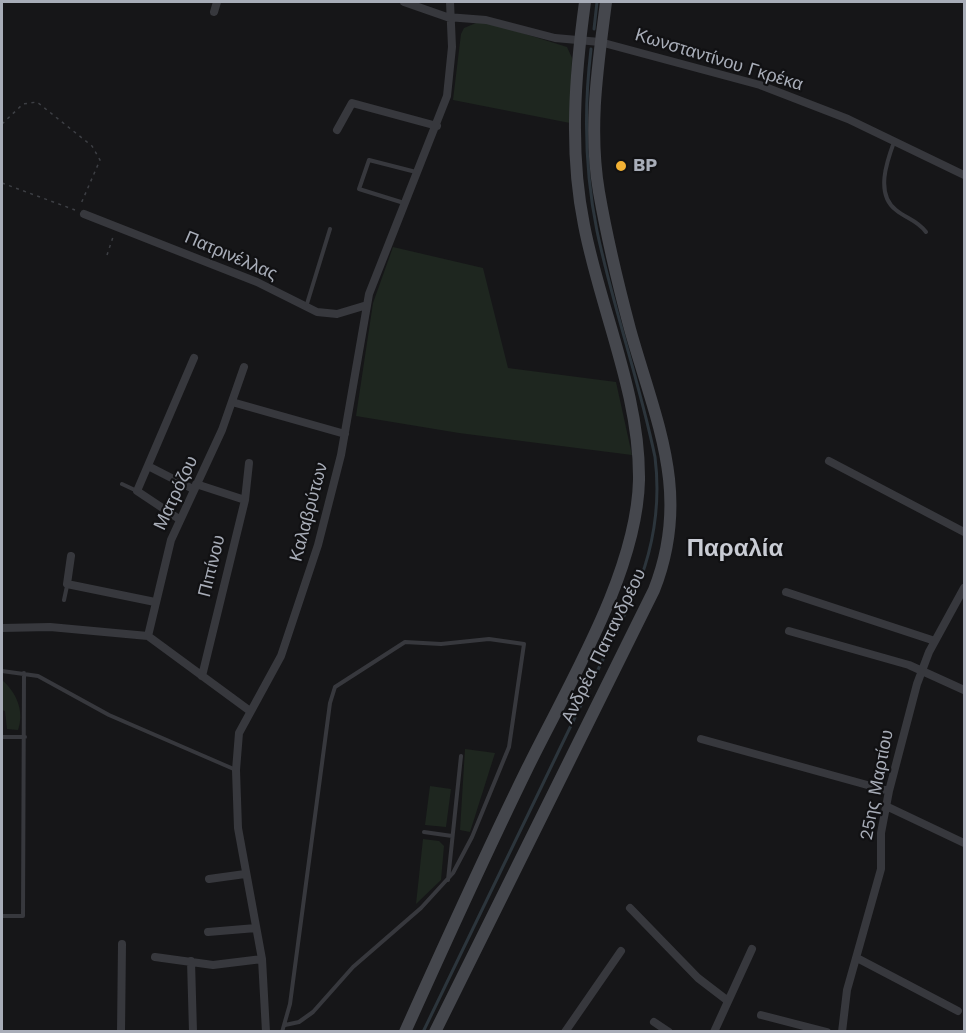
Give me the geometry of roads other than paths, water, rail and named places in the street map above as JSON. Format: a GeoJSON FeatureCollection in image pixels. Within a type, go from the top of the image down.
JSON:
{"type":"FeatureCollection","features":[{"type":"Feature","properties":{"kind":"main road","name":"Ανδρέα Παπανδρέου"},"geometry":{"type":"LineString","coordinates":[[405,1032],[482,862],[612,595],[634,525],[639,483],[636,435],[623,372],[580,204],[575,103],[585,2]]}},
{"type":"Feature","properties":{"kind":"main road","name":"Ανδρέα Παπανδρέου"},"geometry":{"type":"LineString","coordinates":[[435,1032],[654,590],[670,538],[672,513],[667,460],[622,298],[598,183],[593,112],[606,2]]}},
{"type":"Feature","properties":{"kind":"street"},"geometry":{"type":"LineString","coordinates":[[214,12],[217,2]]}},
{"type":"Feature","properties":{"kind":"street","name":"Κωνσταντίνου Γκρέκα"},"geometry":{"type":"LineString","coordinates":[[404,2],[453,18],[486,20],[555,38],[600,42],[760,85],[849,119],[964,175]]}},
{"type":"Feature","properties":{"kind":"street","name":"Καλαβρύτων"},"geometry":{"type":"LineString","coordinates":[[266,1032],[262,959],[237,828],[236,770],[239,733],[249,711],[270,680],[306,587],[336,479],[367,305],[379,264],[437,126],[449,89],[453,18],[450,2]]}},
{"type":"Feature","properties":{"kind":"street"},"geometry":{"type":"LineString","coordinates":[[337,130],[352,103],[437,126]]}},
{"type":"Feature","properties":{"kind":"street","name":"Πατρινέλλας"},"geometry":{"type":"LineString","coordinates":[[84,214],[257,282],[305,308],[331,315],[367,305]]}},
{"type":"Feature","properties":{"kind":"street"},"geometry":{"type":"LineString","coordinates":[[179,519],[138,491],[194,358]]}},
{"type":"Feature","properties":{"kind":"street","name":"Ματρόζου"},"geometry":{"type":"LineString","coordinates":[[148,636],[171,540],[179,519],[211,457],[244,367]]}},
{"type":"Feature","properties":{"kind":"street"},"geometry":{"type":"LineString","coordinates":[[232,402],[345,434]]}},
{"type":"Feature","properties":{"kind":"street"},"geometry":{"type":"LineString","coordinates":[[829,461],[964,532]]}},
{"type":"Feature","properties":{"kind":"street","name":"Πιπίνου"},"geometry":{"type":"LineString","coordinates":[[202,676],[245,500],[249,463]]}},
{"type":"Feature","properties":{"kind":"street"},"geometry":{"type":"LineString","coordinates":[[148,465],[195,486],[245,500]]}},
{"type":"Feature","properties":{"kind":"street"},"geometry":{"type":"LineString","coordinates":[[72,556],[67,584],[155,602]]}},
{"type":"Feature","properties":{"kind":"street","name":"25ης Μαρτίου"},"geometry":{"type":"LineString","coordinates":[[842,1032],[847,990],[881,869],[881,833],[889,791],[922,670],[964,588]]}},
{"type":"Feature","properties":{"kind":"street"},"geometry":{"type":"LineString","coordinates":[[786,592],[837,611],[935,641]]}},
{"type":"Feature","properties":{"kind":"street"},"geometry":{"type":"LineString","coordinates":[[2,628],[43,627],[148,636],[249,711]]}},
{"type":"Feature","properties":{"kind":"street"},"geometry":{"type":"LineString","coordinates":[[789,631],[880,655],[922,670],[964,690]]}},
{"type":"Feature","properties":{"kind":"street"},"geometry":{"type":"LineString","coordinates":[[701,739],[889,791]]}},
{"type":"Feature","properties":{"kind":"street"},"geometry":{"type":"LineString","coordinates":[[886,806],[964,843]]}},
{"type":"Feature","properties":{"kind":"street"},"geometry":{"type":"LineString","coordinates":[[209,879],[245,874]]}},
{"type":"Feature","properties":{"kind":"street"},"geometry":{"type":"LineString","coordinates":[[630,908],[698,978],[728,1000]]}},
{"type":"Feature","properties":{"kind":"street"},"geometry":{"type":"LineString","coordinates":[[208,933],[256,928]]}},
{"type":"Feature","properties":{"kind":"street"},"geometry":{"type":"LineString","coordinates":[[121,1032],[122,944]]}},
{"type":"Feature","properties":{"kind":"street"},"geometry":{"type":"LineString","coordinates":[[714,1032],[752,949]]}},
{"type":"Feature","properties":{"kind":"street"},"geometry":{"type":"LineString","coordinates":[[565,1032],[621,951]]}},
{"type":"Feature","properties":{"kind":"street"},"geometry":{"type":"LineString","coordinates":[[155,957],[213,965],[262,959]]}},
{"type":"Feature","properties":{"kind":"street"},"geometry":{"type":"LineString","coordinates":[[857,958],[958,1011]]}},
{"type":"Feature","properties":{"kind":"street"},"geometry":{"type":"LineString","coordinates":[[191,961],[193,1032]]}},
{"type":"Feature","properties":{"kind":"street"},"geometry":{"type":"LineString","coordinates":[[761,1015],[827,1032]]}},
{"type":"Feature","properties":{"kind":"street"},"geometry":{"type":"LineString","coordinates":[[654,1022],[669,1032]]}},
{"type":"Feature","properties":{"kind":"lane"},"geometry":{"type":"LineString","coordinates":[[894,141],[885,170],[887,196],[895,209],[919,222],[926,232]]}},
{"type":"Feature","properties":{"kind":"lane"},"geometry":{"type":"LineString","coordinates":[[405,204],[359,189],[369,160],[418,173]]}},
{"type":"Feature","properties":{"kind":"lane"},"geometry":{"type":"LineString","coordinates":[[305,308],[330,229]]}},
{"type":"Feature","properties":{"kind":"lane"},"geometry":{"type":"LineString","coordinates":[[122,483],[138,491]]}},
{"type":"Feature","properties":{"kind":"lane"},"geometry":{"type":"LineString","coordinates":[[64,600],[67,584]]}},
{"type":"Feature","properties":{"kind":"lane"},"geometry":{"type":"LineString","coordinates":[[282,1032],[285,1024],[330,703],[335,687],[377,657],[405,642],[420,640],[441,644],[489,639],[524,644],[509,747],[468,847],[447,881],[353,967],[313,1012],[299,1022],[285,1024]]}},
{"type":"Feature","properties":{"kind":"lane"},"geometry":{"type":"LineString","coordinates":[[2,671],[24,673],[45,679],[110,715],[236,770]]}},
{"type":"Feature","properties":{"kind":"lane"},"geometry":{"type":"LineString","coordinates":[[2,916],[23,916],[24,673]]}},
{"type":"Feature","properties":{"kind":"lane"},"geometry":{"type":"LineString","coordinates":[[2,737],[25,737]]}},
{"type":"Feature","properties":{"kind":"lane"},"geometry":{"type":"LineString","coordinates":[[447,881],[461,756]]}},
{"type":"Feature","properties":{"kind":"lane"},"geometry":{"type":"LineString","coordinates":[[424,832],[453,836]]}},
{"type":"Feature","properties":{"kind":"waterway"},"geometry":{"type":"LineString","coordinates":[[594,29],[597,2]]}},
{"type":"Feature","properties":{"kind":"waterway"},"geometry":{"type":"LineString","coordinates":[[423,1032],[635,593],[647,560],[654,526],[657,492],[655,457],[603,259],[593,209],[587,140],[587,94],[591,49]]}},
{"type":"Feature","properties":{"kind":"place","name":"BP"},"geometry":{"type":"Point","coordinates":[621,166]}},
{"type":"Feature","properties":{"kind":"district","name":"Παραλία"},"geometry":{"type":"Point","coordinates":[735,549]}}]}
